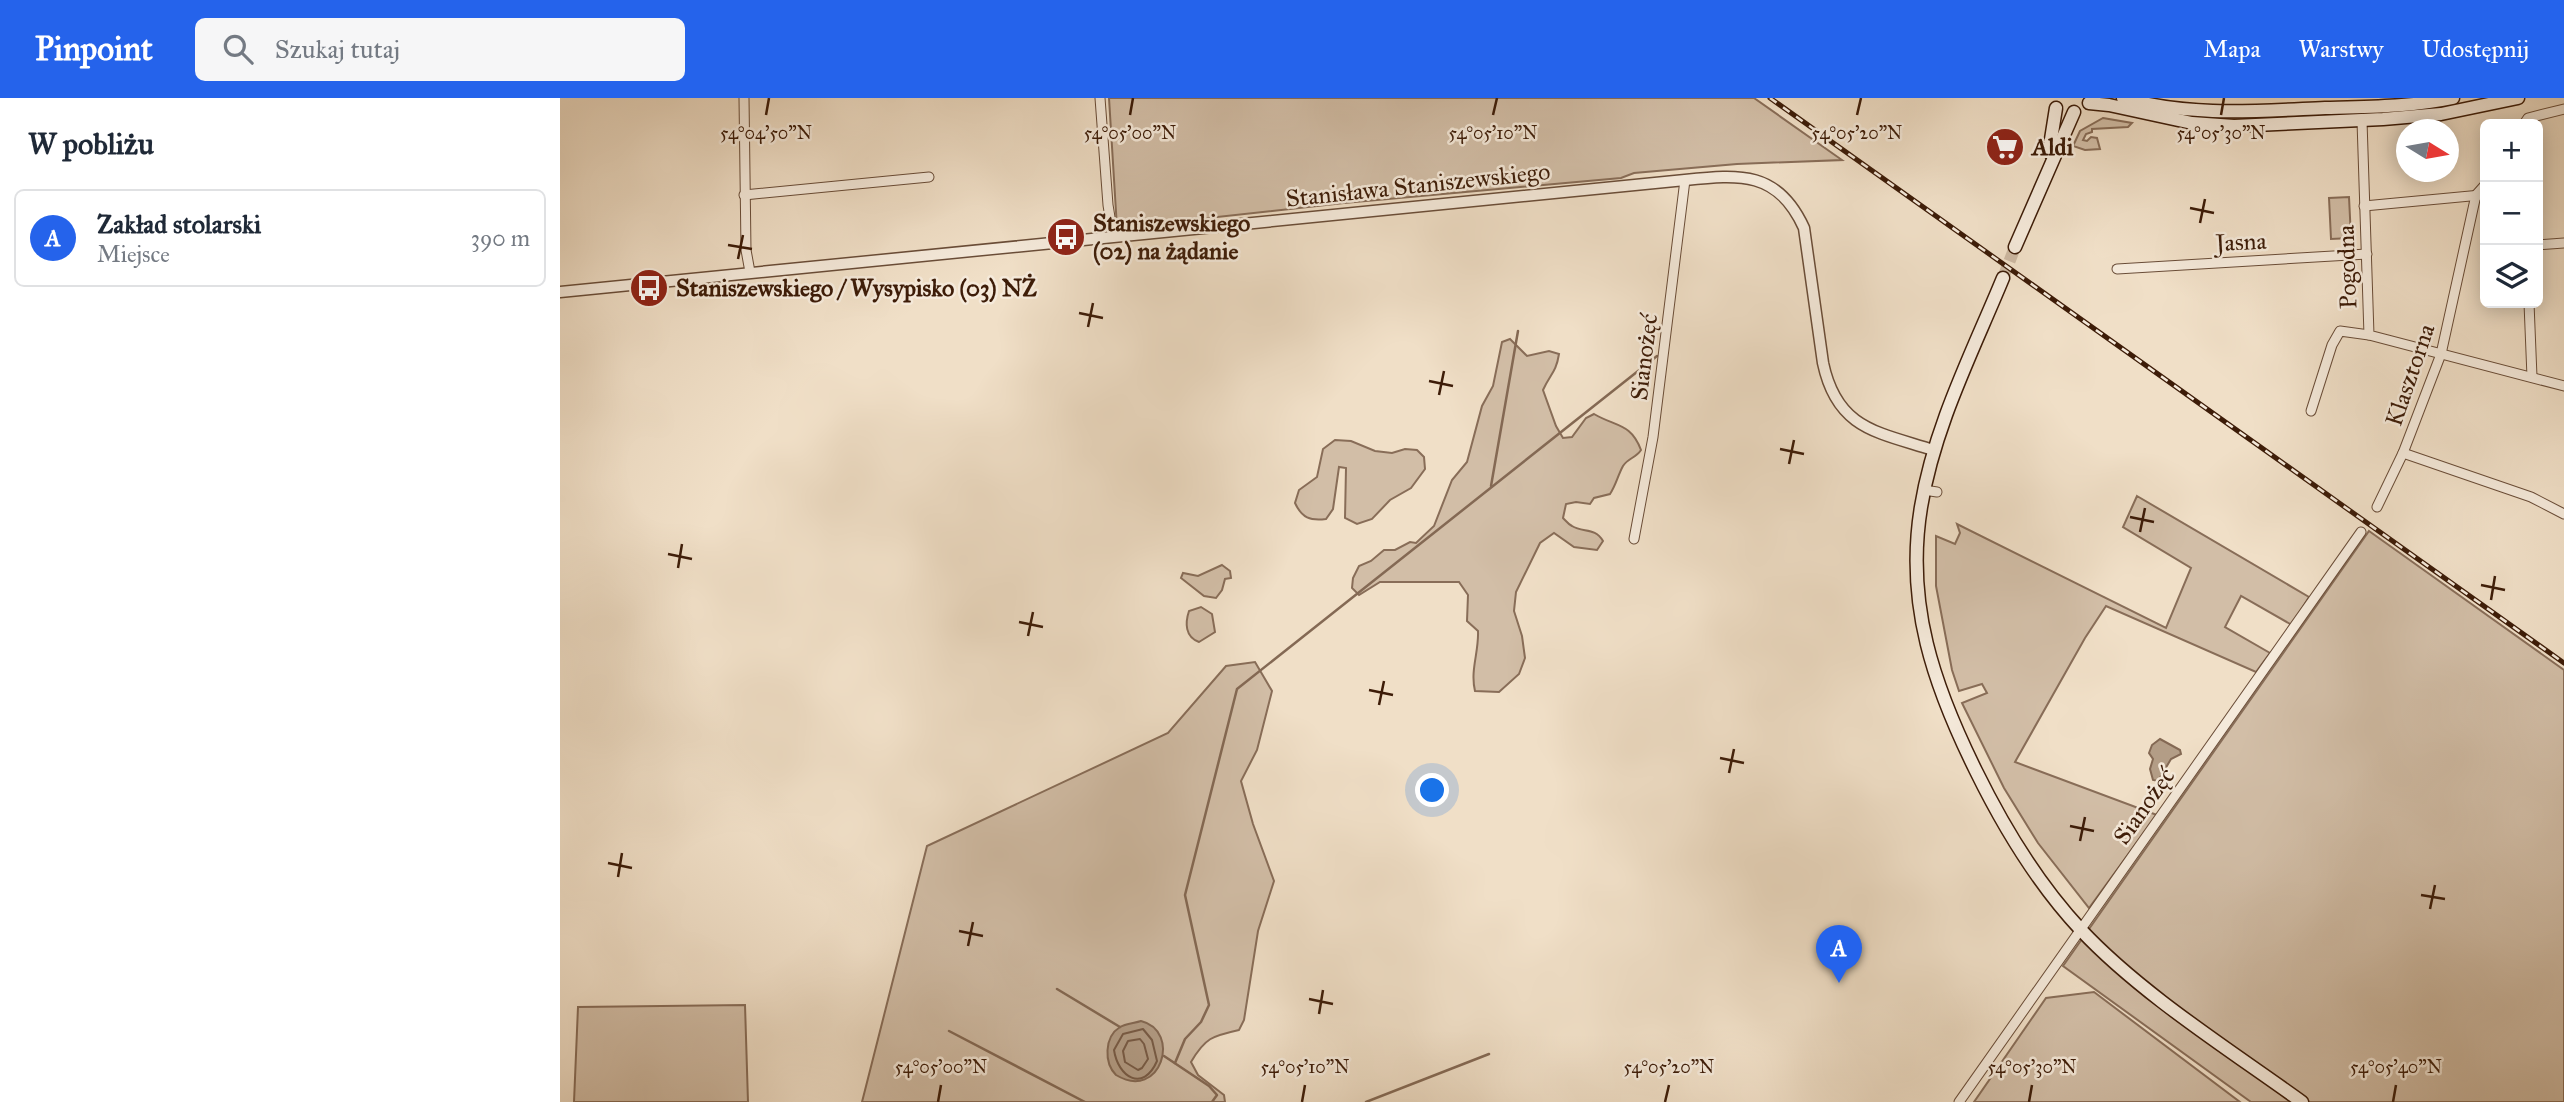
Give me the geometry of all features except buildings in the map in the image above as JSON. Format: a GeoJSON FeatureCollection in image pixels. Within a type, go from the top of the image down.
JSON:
{"type":"FeatureCollection","features":[{"type":"Feature","properties":{"kind":"main road"},"geometry":{"type":"LineString","coordinates":[[2123,98],[2203,112],[2453,98]]}},
{"type":"Feature","properties":{"kind":"main road"},"geometry":{"type":"LineString","coordinates":[[2015,247],[2074,112],[2090,100],[2206,125],[2362,121],[2441,114],[2518,98]]}},
{"type":"Feature","properties":{"kind":"main road"},"geometry":{"type":"LineString","coordinates":[[2052,103],[2066,112],[2074,112]]}},
{"type":"Feature","properties":{"kind":"main road"},"geometry":{"type":"LineString","coordinates":[[2035,200],[2052,140],[2052,103]]}},
{"type":"Feature","properties":{"kind":"main road"},"geometry":{"type":"LineString","coordinates":[[2003,278],[1933,450],[1931,491],[1918,531],[1916,583],[1927,648],[1939,690],[1960,740],[2005,830],[2037,876],[2081,930],[2159,997],[2302,1102]]}},
{"type":"Feature","properties":{"kind":"street"},"geometry":{"type":"LineString","coordinates":[[744,98],[744,195],[746,250],[750,272]]}},
{"type":"Feature","properties":{"kind":"street"},"geometry":{"type":"LineString","coordinates":[[1100,98],[1113,236]]}},
{"type":"Feature","properties":{"kind":"street"},"geometry":{"type":"LineString","coordinates":[[2362,103],[2362,121]]}},
{"type":"Feature","properties":{"kind":"street"},"geometry":{"type":"LineString","coordinates":[[2527,119],[2564,108]]}},
{"type":"Feature","properties":{"kind":"street","name":"Pogodna"},"geometry":{"type":"LineString","coordinates":[[2362,121],[2369,335],[2564,386]]}},
{"type":"Feature","properties":{"kind":"street","name":"Stanisława Staniszewskiego"},"geometry":{"type":"LineString","coordinates":[[560,292],[1722,176],[1747,177],[1773,188],[1790,203],[1804,228],[1824,363],[1828,384],[1836,402],[1854,421],[1875,431],[1933,450]]}},
{"type":"Feature","properties":{"kind":"street"},"geometry":{"type":"LineString","coordinates":[[744,195],[929,177]]}},
{"type":"Feature","properties":{"kind":"street","name":"Sianożęć"},"geometry":{"type":"LineString","coordinates":[[1634,539],[1653,437],[1685,180]]}},
{"type":"Feature","properties":{"kind":"street"},"geometry":{"type":"LineString","coordinates":[[2364,206],[2480,195]]}},
{"type":"Feature","properties":{"kind":"street","name":"Klasztorna"},"geometry":{"type":"LineString","coordinates":[[2480,195],[2441,354],[2403,453],[2531,497],[2564,514]]}},
{"type":"Feature","properties":{"kind":"street"},"geometry":{"type":"LineString","coordinates":[[2543,245],[2564,243]]}},
{"type":"Feature","properties":{"kind":"street","name":"Jasna"},"geometry":{"type":"LineString","coordinates":[[2117,269],[2367,254]]}},
{"type":"Feature","properties":{"kind":"street"},"geometry":{"type":"LineString","coordinates":[[2529,308],[2532,377]]}},
{"type":"Feature","properties":{"kind":"street"},"geometry":{"type":"LineString","coordinates":[[2311,411],[2336,336],[2340,331],[2369,335]]}},
{"type":"Feature","properties":{"kind":"street"},"geometry":{"type":"LineString","coordinates":[[2377,507],[2403,453]]}},
{"type":"Feature","properties":{"kind":"street","name":"Sianożęć"},"geometry":{"type":"LineString","coordinates":[[1959,1102],[2361,532]]}},
{"type":"Feature","properties":{"kind":"shaded area"},"geometry":{"type":"Polygon","coordinates":[[[1109,98],[1754,98],[1842,160],[1737,164],[1634,173],[1621,178],[1344,203],[1117,228],[1109,98]]]}},
{"type":"Feature","properties":{"kind":"shaded area"},"geometry":{"type":"Polygon","coordinates":[[[2103,118],[2132,123],[2128,127],[2092,129],[2083,140],[2097,138],[2100,149],[2085,150],[2073,146],[2080,131],[2103,118]]]}},
{"type":"Feature","properties":{"kind":"shaded area"},"geometry":{"type":"Polygon","coordinates":[[[2349,197],[2351,238],[2331,239],[2329,198],[2349,197]]]}},
{"type":"Feature","properties":{"kind":"shaded area"},"geometry":{"type":"Polygon","coordinates":[[[1510,339],[1527,356],[1549,351],[1559,354],[1543,390],[1563,438],[1572,437],[1586,418],[1594,414],[1628,430],[1641,450],[1623,466],[1610,494],[1594,498],[1590,504],[1566,504],[1563,518],[1567,522],[1576,528],[1593,532],[1603,541],[1597,550],[1574,547],[1554,533],[1540,543],[1516,592],[1514,611],[1525,658],[1519,674],[1499,692],[1475,691],[1478,631],[1467,621],[1468,595],[1459,582],[1380,582],[1359,595],[1352,588],[1359,566],[1371,561],[1384,550],[1395,550],[1410,542],[1416,543],[1434,526],[1452,480],[1467,462],[1482,406],[1493,386],[1502,342],[1510,339]]]}},
{"type":"Feature","properties":{"kind":"shaded area"},"geometry":{"type":"Polygon","coordinates":[[[1335,440],[1351,441],[1375,451],[1392,453],[1405,449],[1417,450],[1424,457],[1425,469],[1411,488],[1390,500],[1372,519],[1357,524],[1345,518],[1346,468],[1339,467],[1333,509],[1326,519],[1311,519],[1301,512],[1295,503],[1299,490],[1317,477],[1323,449],[1335,440]]]}},
{"type":"Feature","properties":{"kind":"shaded area"},"geometry":{"type":"Polygon","coordinates":[[[2137,496],[2309,597],[2292,625],[2241,596],[2225,627],[2270,653],[2256,672],[2106,606],[2015,762],[2157,815],[2089,908],[2038,843],[2004,788],[1962,703],[1987,693],[1982,684],[1959,691],[1952,670],[1936,586],[1936,536],[1955,544],[1960,533],[1957,524],[2166,628],[2191,568],[2123,527],[2137,496]]]}},
{"type":"Feature","properties":{"kind":"shaded area"},"geometry":{"type":"Polygon","coordinates":[[[2369,531],[2564,670],[2564,1102],[2251,1102],[2063,966],[2369,531]]]}},
{"type":"Feature","properties":{"kind":"shaded area"},"geometry":{"type":"Polygon","coordinates":[[[1222,565],[1230,571],[1231,578],[1225,579],[1216,598],[1204,596],[1181,578],[1183,573],[1198,576],[1222,565]]]}},
{"type":"Feature","properties":{"kind":"shaded area"},"geometry":{"type":"Polygon","coordinates":[[[1201,607],[1212,614],[1215,632],[1199,642],[1191,637],[1187,620],[1189,611],[1201,607]]]}},
{"type":"Feature","properties":{"kind":"shaded area"},"geometry":{"type":"Polygon","coordinates":[[[1255,662],[1272,691],[1257,750],[1241,781],[1274,881],[1258,931],[1244,1020],[1239,1030],[1216,1036],[1205,1043],[1191,1062],[1198,1075],[1224,1095],[1225,1102],[862,1102],[927,846],[1168,733],[1226,666],[1255,662]]]}},
{"type":"Feature","properties":{"kind":"shaded area"},"geometry":{"type":"Polygon","coordinates":[[[2094,992],[2240,1102],[1974,1102],[2046,998],[2094,992]]]}},
{"type":"Feature","properties":{"kind":"shaded area"},"geometry":{"type":"Polygon","coordinates":[[[745,1005],[748,1102],[574,1102],[578,1007],[745,1005]]]}},
{"type":"Feature","properties":{"kind":"water"},"geometry":{"type":"Polygon","coordinates":[[[2160,739],[2180,750],[2181,754],[2171,759],[2158,781],[2153,780],[2150,769],[2153,759],[2149,753],[2152,745],[2160,739]]]}},
{"type":"Feature","properties":{"kind":"water"},"geometry":{"type":"Polygon","coordinates":[[[1141,1021],[1154,1027],[1161,1037],[1163,1050],[1161,1062],[1154,1072],[1145,1079],[1132,1081],[1116,1075],[1112,1070],[1108,1057],[1109,1043],[1120,1027],[1141,1021]]]}},
{"type":"Feature","properties":{"kind":"waterway"},"geometry":{"type":"LineString","coordinates":[[1491,486],[1518,331]]}},
{"type":"Feature","properties":{"kind":"waterway"},"geometry":{"type":"LineString","coordinates":[[1175,1063],[1185,1039],[1201,1022],[1209,1005],[1185,895],[1237,689],[1657,356]]}},
{"type":"Feature","properties":{"kind":"waterway"},"geometry":{"type":"LineString","coordinates":[[1057,989],[1120,1027]]}},
{"type":"Feature","properties":{"kind":"waterway"},"geometry":{"type":"LineString","coordinates":[[949,1031],[1085,1102]]}},
{"type":"Feature","properties":{"kind":"waterway"},"geometry":{"type":"LineString","coordinates":[[1366,1102],[1489,1054]]}},
{"type":"Feature","properties":{"kind":"waterway"},"geometry":{"type":"LineString","coordinates":[[1164,1056],[1209,1086],[1217,1095],[1212,1102]]}},
{"type":"Feature","properties":{"kind":"tunnel"},"geometry":{"type":"LineString","coordinates":[[2003,278],[2015,247]]}},
{"type":"Feature","properties":{"kind":"railway"},"geometry":{"type":"LineString","coordinates":[[1770,98],[2564,663]]}},
{"type":"Feature","properties":{"kind":"place","name":"Aldi"},"geometry":{"type":"Point","coordinates":[2005,147]}},
{"type":"Feature","properties":{"kind":"place","name":"Staniszewskiego (02) na żądanie"},"geometry":{"type":"Point","coordinates":[1066,237]}},
{"type":"Feature","properties":{"kind":"place","name":"Staniszewskiego / Wysypisko (03) NŻ"},"geometry":{"type":"Point","coordinates":[649,288]}},
{"type":"Feature","properties":{"kind":"place","name":"Zakład stolarski"},"geometry":{"type":"Point","coordinates":[1839,983]}}]}
